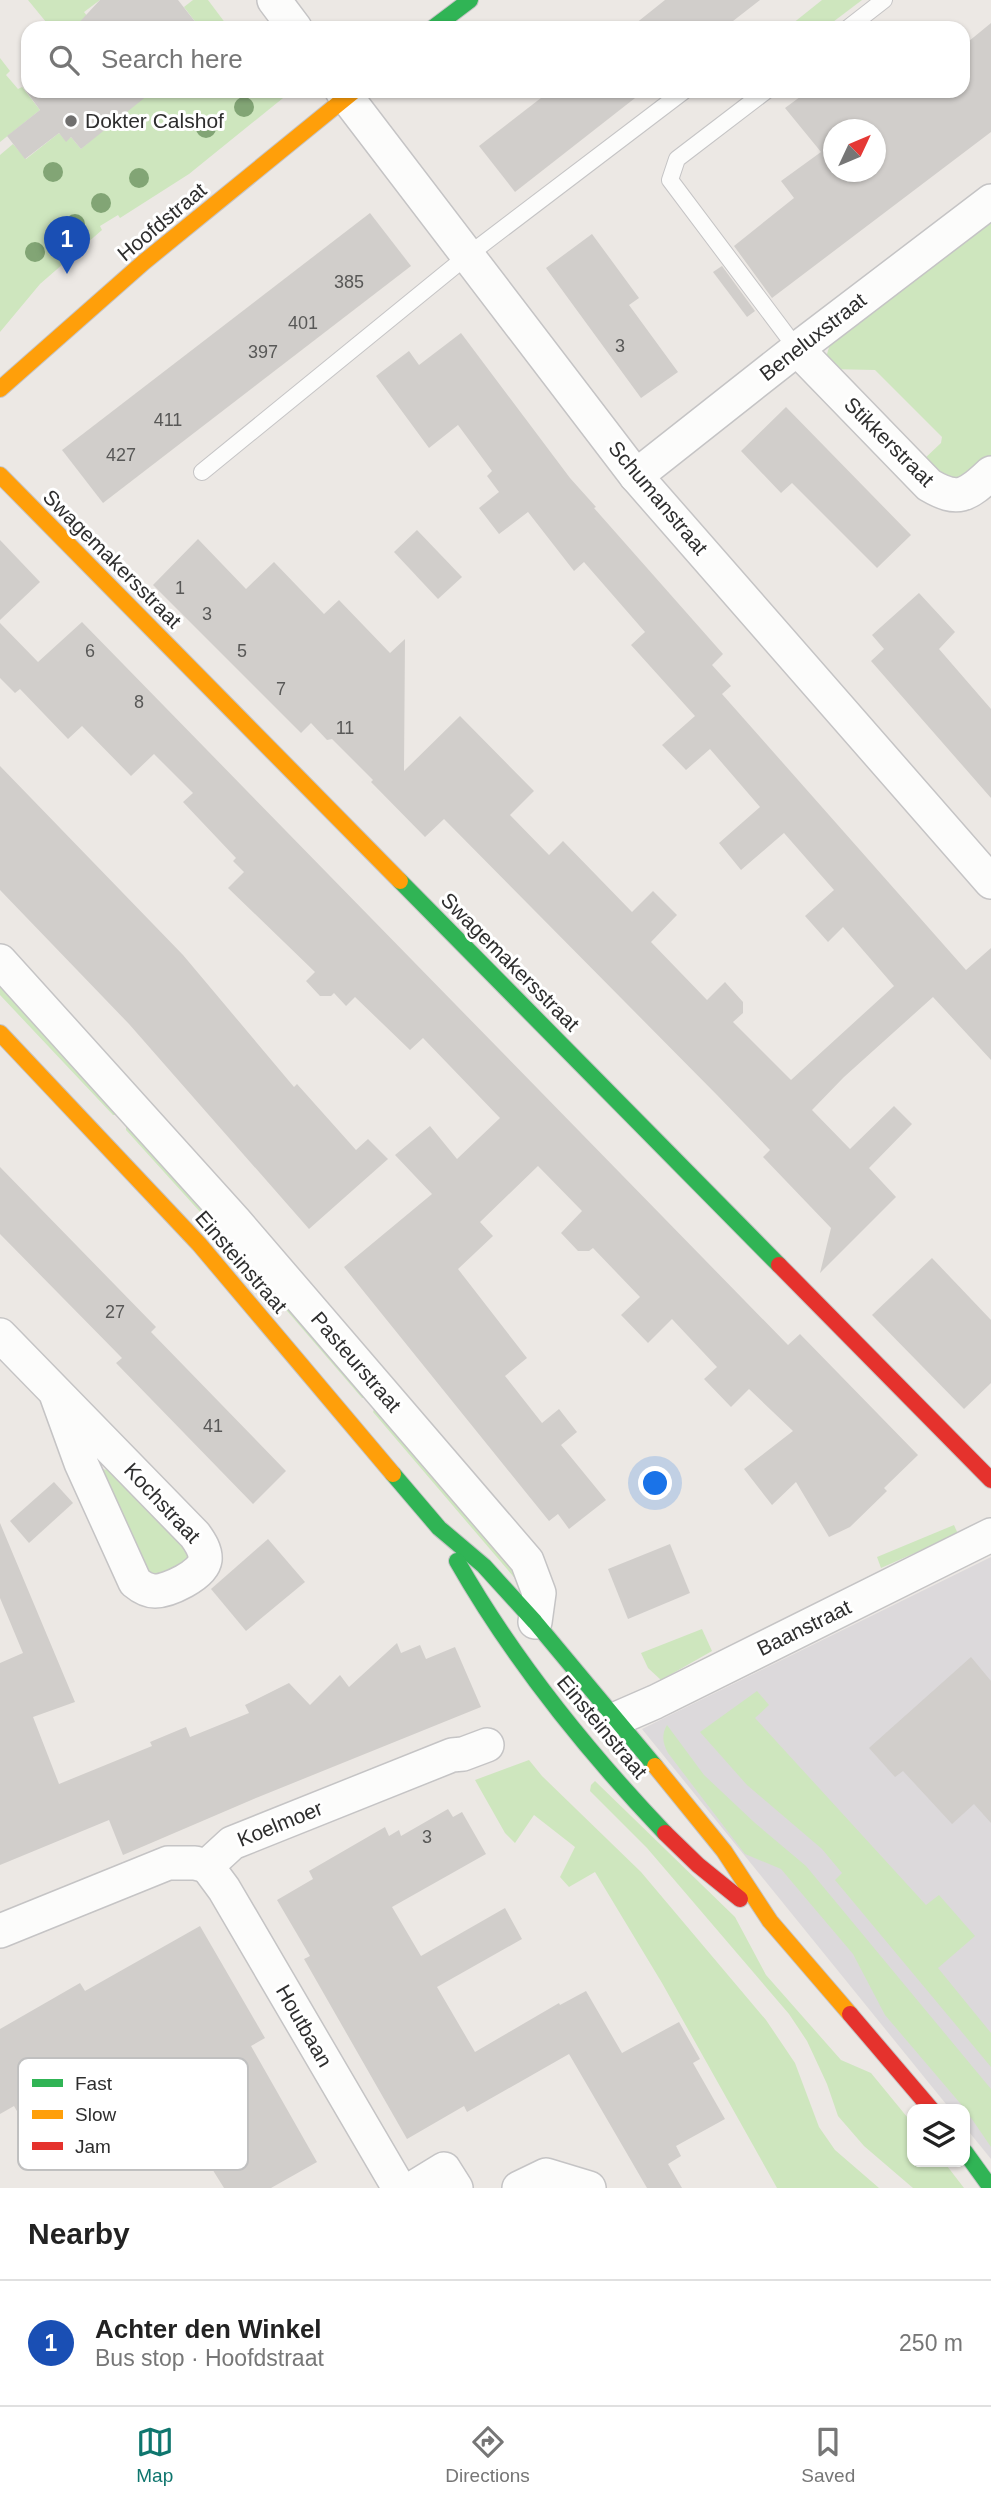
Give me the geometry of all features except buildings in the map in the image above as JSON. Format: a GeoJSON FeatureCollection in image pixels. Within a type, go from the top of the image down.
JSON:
{"type":"FeatureCollection","features":[{"type":"Feature","properties":{"kind":"street"},"geometry":{"type":"LineString","coordinates":[[274,0],[290,21]]}},
{"type":"Feature","properties":{"kind":"street"},"geometry":{"type":"LineString","coordinates":[[442,21],[470,0]]}},
{"type":"Feature","properties":{"kind":"street","name":"Hoofdstraat"},"geometry":{"type":"LineString","coordinates":[[0,389],[144,262],[342,98]]}},
{"type":"Feature","properties":{"kind":"street","name":"Schumanstraat"},"geometry":{"type":"LineString","coordinates":[[352,98],[467,256],[636,476],[991,882]]}},
{"type":"Feature","properties":{"kind":"street","name":"Beneluxstraat"},"geometry":{"type":"LineString","coordinates":[[636,476],[991,201]]}},
{"type":"Feature","properties":{"kind":"street","name":"Stikkerstraat"},"geometry":{"type":"LineString","coordinates":[[797,349],[929,485],[945,495],[957,496],[969,491],[991,473]]}},
{"type":"Feature","properties":{"kind":"street","name":"Swagemakersstraat"},"geometry":{"type":"LineString","coordinates":[[0,475],[991,1480]]}},
{"type":"Feature","properties":{"kind":"street","name":"Pasteurstraat"},"geometry":{"type":"LineString","coordinates":[[0,961],[234,1220],[527,1561],[539,1593],[535,1622]]}},
{"type":"Feature","properties":{"kind":"street","name":"Einsteinstraat"},"geometry":{"type":"LineString","coordinates":[[0,1033],[199,1244],[439,1528],[484,1566],[535,1622],[724,1851],[770,1921],[927,2104]]}},
{"type":"Feature","properties":{"kind":"street","name":"Kochstraat"},"geometry":{"type":"LineString","coordinates":[[0,1335],[195,1535],[203,1546],[205,1560],[194,1576],[163,1590],[152,1591],[135,1582],[81,1463],[56,1394]]}},
{"type":"Feature","properties":{"kind":"street","name":"Einsteinstraat"},"geometry":{"type":"LineString","coordinates":[[439,1528],[471,1587],[513,1650],[596,1758],[661,1828],[724,1888],[770,1921]]}},
{"type":"Feature","properties":{"kind":"street","name":"Baanstraat"},"geometry":{"type":"LineString","coordinates":[[616,1719],[991,1535]]}},
{"type":"Feature","properties":{"kind":"street","name":"Koelmoer"},"geometry":{"type":"LineString","coordinates":[[206,1866],[232,1843],[452,1755],[487,1745]]}},
{"type":"Feature","properties":{"kind":"street"},"geometry":{"type":"LineString","coordinates":[[0,1931],[168,1863],[195,1863],[206,1866]]}},
{"type":"Feature","properties":{"kind":"street","name":"Houtbaan"},"geometry":{"type":"LineString","coordinates":[[206,1866],[224,1889],[399,2188]]}},
{"type":"Feature","properties":{"kind":"street"},"geometry":{"type":"LineString","coordinates":[[970,2159],[990,2188]]}},
{"type":"Feature","properties":{"kind":"street"},"geometry":{"type":"LineString","coordinates":[[413,2188],[444,2169],[456,2188]]}},
{"type":"Feature","properties":{"kind":"street"},"geometry":{"type":"LineString","coordinates":[[519,2188],[546,2175],[589,2188]]}},
{"type":"Feature","properties":{"kind":"lane"},"geometry":{"type":"LineString","coordinates":[[857,21],[884,0]]}},
{"type":"Feature","properties":{"kind":"lane"},"geometry":{"type":"LineString","coordinates":[[202,472],[467,256],[675,98]]}},
{"type":"Feature","properties":{"kind":"lane"},"geometry":{"type":"LineString","coordinates":[[757,98],[677,159],[670,180],[797,349]]}},
{"type":"Feature","properties":{"kind":"shaded area"},"geometry":{"type":"Polygon","coordinates":[[[991,1557],[991,2159],[970,2133],[970,2104],[946,2104],[642,1729],[991,1557]]]}},
{"type":"Feature","properties":{"kind":"green space"},"geometry":{"type":"Polygon","coordinates":[[[28,0],[100,0],[84,12],[87,16],[81,21],[45,21],[28,0]]]}},
{"type":"Feature","properties":{"kind":"green space"},"geometry":{"type":"Polygon","coordinates":[[[193,0],[208,0],[224,21],[195,21],[184,7],[193,0]]]}},
{"type":"Feature","properties":{"kind":"green space"},"geometry":{"type":"Polygon","coordinates":[[[822,0],[862,0],[834,21],[796,21],[822,0]]]}},
{"type":"Feature","properties":{"kind":"green space"},"geometry":{"type":"Polygon","coordinates":[[[0,58],[10,71],[6,75],[18,89],[21,88],[21,98],[31,98],[40,110],[0,142],[0,58]]]}},
{"type":"Feature","properties":{"kind":"green space"},"geometry":{"type":"Polygon","coordinates":[[[140,98],[283,98],[189,174],[120,218],[118,215],[100,226],[102,230],[40,284],[0,332],[0,155],[13,144],[26,159],[59,133],[66,141],[71,137],[81,149],[140,98]]]}},
{"type":"Feature","properties":{"kind":"green space"},"geometry":{"type":"Polygon","coordinates":[[[991,214],[991,459],[956,483],[922,461],[941,443],[942,437],[875,370],[828,369],[827,354],[830,344],[991,214]]]}},
{"type":"Feature","properties":{"kind":"green space"},"geometry":{"type":"Polygon","coordinates":[[[0,975],[519,1567],[518,1582],[373,1412],[375,1407],[366,1398],[362,1398],[251,1269],[252,1264],[245,1255],[239,1255],[126,1130],[126,1124],[118,1115],[113,1115],[0,995],[0,975]]]}},
{"type":"Feature","properties":{"kind":"green space"},"geometry":{"type":"Polygon","coordinates":[[[101,1469],[108,1470],[187,1550],[189,1557],[184,1566],[149,1577],[101,1469]]]}},
{"type":"Feature","properties":{"kind":"green space"},"geometry":{"type":"Polygon","coordinates":[[[954,1525],[958,1534],[881,1568],[877,1557],[954,1525]]]}},
{"type":"Feature","properties":{"kind":"green space"},"geometry":{"type":"Polygon","coordinates":[[[702,1629],[712,1651],[661,1680],[648,1668],[641,1653],[702,1629]]]}},
{"type":"Feature","properties":{"kind":"green space"},"geometry":{"type":"Polygon","coordinates":[[[757,1691],[769,1705],[755,1718],[926,1905],[939,1895],[975,1936],[938,1968],[991,2033],[991,2067],[835,1880],[842,1873],[822,1849],[747,1785],[700,1732],[757,1691]]]}},
{"type":"Feature","properties":{"kind":"green space"},"geometry":{"type":"Polygon","coordinates":[[[667,1725],[704,1775],[806,1866],[991,2089],[991,2147],[970,2116],[970,2104],[961,2104],[885,2015],[853,1954],[781,1869],[745,1854],[668,1753],[663,1739],[667,1725]]]}},
{"type":"Feature","properties":{"kind":"green space"},"geometry":{"type":"Polygon","coordinates":[[[529,1760],[542,1776],[641,1872],[766,2020],[795,2063],[819,2127],[835,2150],[879,2188],[777,2188],[662,1983],[595,1872],[569,1887],[560,1877],[575,1847],[534,1815],[515,1843],[505,1833],[475,1780],[529,1760]]]}},
{"type":"Feature","properties":{"kind":"green space"},"geometry":{"type":"Polygon","coordinates":[[[595,1781],[735,1917],[766,1975],[841,2060],[871,2073],[907,2117],[907,2167],[948,2167],[964,2188],[913,2188],[864,2146],[838,2116],[807,2041],[789,2014],[647,1848],[590,1791],[595,1781]]]}},
{"type":"Feature","properties":{"kind":"traffic: fast"},"geometry":{"type":"LineString","coordinates":[[442,21],[470,0]]}},
{"type":"Feature","properties":{"kind":"traffic: fast"},"geometry":{"type":"LineString","coordinates":[[400,881],[779,1265]]}},
{"type":"Feature","properties":{"kind":"traffic: fast"},"geometry":{"type":"LineString","coordinates":[[393,1474],[439,1528],[484,1566],[535,1622],[655,1766]]}},
{"type":"Feature","properties":{"kind":"traffic: fast"},"geometry":{"type":"LineString","coordinates":[[457,1561],[527,1669],[607,1770],[665,1833]]}},
{"type":"Feature","properties":{"kind":"traffic: fast"},"geometry":{"type":"LineString","coordinates":[[970,2159],[991,2188]]}},
{"type":"Feature","properties":{"kind":"traffic: slow"},"geometry":{"type":"LineString","coordinates":[[0,389],[144,262],[345,98]]}},
{"type":"Feature","properties":{"kind":"traffic: slow"},"geometry":{"type":"LineString","coordinates":[[0,475],[400,881]]}},
{"type":"Feature","properties":{"kind":"traffic: slow"},"geometry":{"type":"LineString","coordinates":[[0,1033],[199,1244],[393,1474]]}},
{"type":"Feature","properties":{"kind":"traffic: slow"},"geometry":{"type":"LineString","coordinates":[[655,1766],[724,1851],[770,1921],[850,2014]]}},
{"type":"Feature","properties":{"kind":"traffic: jam"},"geometry":{"type":"LineString","coordinates":[[779,1265],[991,1480]]}},
{"type":"Feature","properties":{"kind":"traffic: jam"},"geometry":{"type":"LineString","coordinates":[[665,1833],[698,1865],[740,1899]]}},
{"type":"Feature","properties":{"kind":"traffic: jam"},"geometry":{"type":"LineString","coordinates":[[850,2014],[927,2104]]}},
{"type":"Feature","properties":{"kind":"place","name":"Dokter Calshof"},"geometry":{"type":"Point","coordinates":[71,121]}},
{"type":"Feature","properties":{"kind":"place","name":"Achter den Winkel"},"geometry":{"type":"Point","coordinates":[67,274]}}]}
